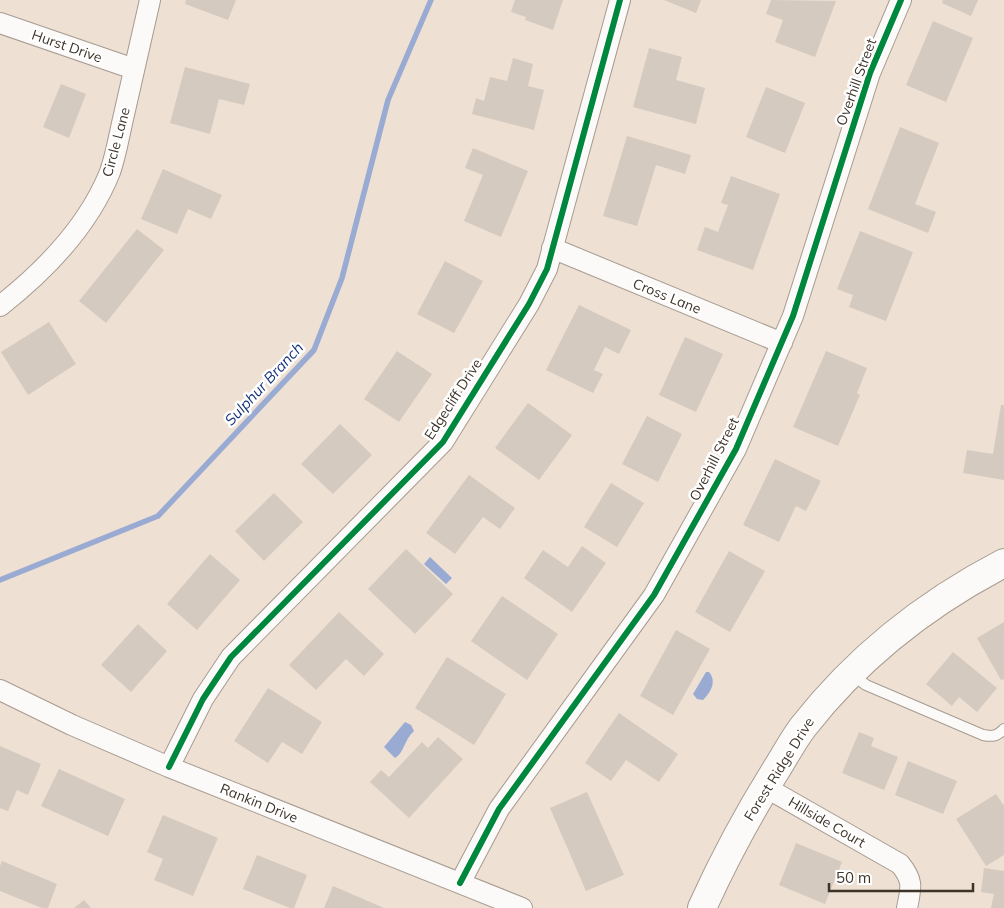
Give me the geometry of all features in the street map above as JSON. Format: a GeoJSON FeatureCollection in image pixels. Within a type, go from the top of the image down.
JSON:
{"type":"FeatureCollection","features":[{"type":"Feature","properties":{"kind":"main road","name":"Forest Ridge Drive"},"geometry":{"type":"LineString","coordinates":[[702,908],[719,870],[765,787],[802,728],[836,688],[877,648],[933,606],[971,580],[1004,563]]}},
{"type":"Feature","properties":{"kind":"street","name":"Circle Lane"},"geometry":{"type":"LineString","coordinates":[[0,306],[28,284],[56,256],[78,230],[98,198],[111,170],[150,0]]}},
{"type":"Feature","properties":{"kind":"street","name":"Edgecliff Drive"},"geometry":{"type":"LineString","coordinates":[[169,767],[203,699],[231,657],[443,442],[529,304],[547,269],[620,0]]}},
{"type":"Feature","properties":{"kind":"street","name":"Overhill Street"},"geometry":{"type":"LineString","coordinates":[[460,883],[499,809],[654,595],[736,449],[793,316],[870,73],[901,0]]}},
{"type":"Feature","properties":{"kind":"street","name":"Hurst Drive"},"geometry":{"type":"LineString","coordinates":[[0,23],[134,69]]}},
{"type":"Feature","properties":{"kind":"street","name":"Cross Lane"},"geometry":{"type":"LineString","coordinates":[[552,248],[782,343]]}},
{"type":"Feature","properties":{"kind":"street","name":"Rankin Drive"},"geometry":{"type":"LineString","coordinates":[[0,690],[72,725],[169,767],[522,908]]}},
{"type":"Feature","properties":{"kind":"street","name":"Hillside Court"},"geometry":{"type":"LineString","coordinates":[[765,787],[900,864],[907,873],[912,886],[907,908]]}},
{"type":"Feature","properties":{"kind":"lane"},"geometry":{"type":"LineString","coordinates":[[851,674],[866,685],[983,735],[992,737],[1004,729]]}},
{"type":"Feature","properties":{"kind":"water"},"geometry":{"type":"Polygon","coordinates":[[[430,557],[452,578],[446,584],[424,564],[430,557]]]}},
{"type":"Feature","properties":{"kind":"water"},"geometry":{"type":"Polygon","coordinates":[[[706,672],[709,672],[713,679],[712,686],[703,700],[697,699],[693,694],[706,672]]]}},
{"type":"Feature","properties":{"kind":"water"},"geometry":{"type":"Polygon","coordinates":[[[405,722],[411,725],[414,731],[395,758],[384,747],[405,722]]]}},
{"type":"Feature","properties":{"kind":"building"},"geometry":{"type":"Polygon","coordinates":[[[186,0],[236,0],[228,20],[185,4],[186,0]]]}},
{"type":"Feature","properties":{"kind":"building"},"geometry":{"type":"Polygon","coordinates":[[[515,0],[563,0],[553,30],[525,20],[526,17],[511,12],[515,0]]]}},
{"type":"Feature","properties":{"kind":"building"},"geometry":{"type":"Polygon","coordinates":[[[664,0],[701,0],[696,13],[664,0]]]}},
{"type":"Feature","properties":{"kind":"building"},"geometry":{"type":"Polygon","coordinates":[[[771,0],[836,1],[815,57],[775,42],[783,20],[766,14],[771,0]]]}},
{"type":"Feature","properties":{"kind":"building"},"geometry":{"type":"Polygon","coordinates":[[[943,0],[978,0],[971,16],[942,3],[943,0]]]}},
{"type":"Feature","properties":{"kind":"building"},"geometry":{"type":"Polygon","coordinates":[[[933,21],[973,38],[946,102],[906,85],[933,21]]]}},
{"type":"Feature","properties":{"kind":"building"},"geometry":{"type":"Polygon","coordinates":[[[649,48],[682,57],[676,80],[705,88],[696,124],[633,107],[649,48]]]}},
{"type":"Feature","properties":{"kind":"building"},"geometry":{"type":"Polygon","coordinates":[[[513,58],[533,64],[528,86],[544,90],[534,130],[472,114],[476,98],[484,101],[490,77],[507,81],[513,58]]]}},
{"type":"Feature","properties":{"kind":"building"},"geometry":{"type":"Polygon","coordinates":[[[185,67],[250,84],[244,105],[219,99],[210,134],[170,123],[185,67]]]}},
{"type":"Feature","properties":{"kind":"building"},"geometry":{"type":"Polygon","coordinates":[[[61,84],[86,94],[69,138],[43,127],[61,84]]]}},
{"type":"Feature","properties":{"kind":"building"},"geometry":{"type":"Polygon","coordinates":[[[766,87],[805,103],[785,153],[746,137],[766,87]]]}},
{"type":"Feature","properties":{"kind":"building"},"geometry":{"type":"Polygon","coordinates":[[[900,127],[939,143],[915,204],[936,212],[928,233],[868,209],[900,127]]]}},
{"type":"Feature","properties":{"kind":"building"},"geometry":{"type":"Polygon","coordinates":[[[627,136],[691,155],[685,174],[656,165],[637,226],[603,216],[627,136]]]}},
{"type":"Feature","properties":{"kind":"building"},"geometry":{"type":"Polygon","coordinates":[[[473,148],[528,171],[501,237],[464,221],[483,175],[465,168],[473,148]]]}},
{"type":"Feature","properties":{"kind":"building"},"geometry":{"type":"Polygon","coordinates":[[[163,169],[222,195],[211,219],[188,209],[177,234],[141,219],[163,169]]]}},
{"type":"Feature","properties":{"kind":"building"},"geometry":{"type":"Polygon","coordinates":[[[731,176],[780,194],[753,270],[697,250],[705,227],[718,232],[728,205],[721,203],[731,176]]]}},
{"type":"Feature","properties":{"kind":"building"},"geometry":{"type":"Polygon","coordinates":[[[137,229],[164,250],[106,323],[79,301],[137,229]]]}},
{"type":"Feature","properties":{"kind":"building"},"geometry":{"type":"Polygon","coordinates":[[[860,231],[913,252],[886,321],[849,307],[853,295],[837,289],[860,231]]]}},
{"type":"Feature","properties":{"kind":"building"},"geometry":{"type":"Polygon","coordinates":[[[445,261],[483,281],[454,333],[417,314],[445,261]]]}},
{"type":"Feature","properties":{"kind":"building"},"geometry":{"type":"Polygon","coordinates":[[[579,305],[631,330],[619,354],[605,347],[594,370],[603,374],[593,393],[546,370],[579,305]]]}},
{"type":"Feature","properties":{"kind":"building"},"geometry":{"type":"Polygon","coordinates":[[[49,322],[76,364],[28,395],[1,352],[49,322]]]}},
{"type":"Feature","properties":{"kind":"building"},"geometry":{"type":"Polygon","coordinates":[[[685,337],[723,354],[696,412],[659,395],[685,337]]]}},
{"type":"Feature","properties":{"kind":"building"},"geometry":{"type":"Polygon","coordinates":[[[397,351],[432,374],[399,422],[364,399],[397,351]]]}},
{"type":"Feature","properties":{"kind":"building"},"geometry":{"type":"Polygon","coordinates":[[[826,351],[867,368],[857,393],[860,395],[838,446],[793,427],[826,351]]]}},
{"type":"Feature","properties":{"kind":"building"},"geometry":{"type":"Polygon","coordinates":[[[528,403],[572,435],[539,480],[495,448],[528,403]]]}},
{"type":"Feature","properties":{"kind":"building"},"geometry":{"type":"Polygon","coordinates":[[[1001,405],[1004,405],[1004,480],[963,473],[967,450],[993,454],[1001,405]]]}},
{"type":"Feature","properties":{"kind":"building"},"geometry":{"type":"Polygon","coordinates":[[[647,416],[682,434],[658,482],[622,464],[647,416]]]}},
{"type":"Feature","properties":{"kind":"building"},"geometry":{"type":"Polygon","coordinates":[[[340,424],[372,455],[333,494],[301,464],[340,424]]]}},
{"type":"Feature","properties":{"kind":"building"},"geometry":{"type":"Polygon","coordinates":[[[775,459],[821,481],[806,511],[796,506],[779,542],[743,525],[775,459]]]}},
{"type":"Feature","properties":{"kind":"building"},"geometry":{"type":"Polygon","coordinates":[[[469,475],[515,508],[500,529],[483,517],[455,554],[426,533],[469,475]]]}},
{"type":"Feature","properties":{"kind":"building"},"geometry":{"type":"Polygon","coordinates":[[[611,483],[644,503],[617,547],[584,527],[611,483]]]}},
{"type":"Feature","properties":{"kind":"building"},"geometry":{"type":"Polygon","coordinates":[[[274,493],[303,522],[264,561],[235,531],[274,493]]]}},
{"type":"Feature","properties":{"kind":"building"},"geometry":{"type":"Polygon","coordinates":[[[582,546],[606,563],[572,612],[524,578],[543,550],[568,567],[582,546]]]}},
{"type":"Feature","properties":{"kind":"building"},"geometry":{"type":"Polygon","coordinates":[[[406,549],[453,594],[415,634],[368,589],[406,549]]]}},
{"type":"Feature","properties":{"kind":"building"},"geometry":{"type":"Polygon","coordinates":[[[729,551],[765,571],[730,632],[695,612],[729,551]]]}},
{"type":"Feature","properties":{"kind":"building"},"geometry":{"type":"Polygon","coordinates":[[[210,554],[240,580],[197,630],[167,604],[210,554]]]}},
{"type":"Feature","properties":{"kind":"building"},"geometry":{"type":"Polygon","coordinates":[[[502,596],[558,634],[527,680],[471,641],[502,596]]]}},
{"type":"Feature","properties":{"kind":"building"},"geometry":{"type":"Polygon","coordinates":[[[339,612],[384,654],[364,676],[346,659],[316,690],[289,665],[339,612]]]}},
{"type":"Feature","properties":{"kind":"building"},"geometry":{"type":"Polygon","coordinates":[[[1004,622],[1004,679],[1001,680],[977,638],[1004,622]]]}},
{"type":"Feature","properties":{"kind":"building"},"geometry":{"type":"Polygon","coordinates":[[[138,624],[167,651],[131,692],[101,665],[138,624]]]}},
{"type":"Feature","properties":{"kind":"building"},"geometry":{"type":"Polygon","coordinates":[[[676,630],[710,649],[673,715],[640,696],[676,630]]]}},
{"type":"Feature","properties":{"kind":"building"},"geometry":{"type":"Polygon","coordinates":[[[953,652],[997,688],[977,712],[959,697],[952,706],[926,684],[953,652]]]}},
{"type":"Feature","properties":{"kind":"building"},"geometry":{"type":"Polygon","coordinates":[[[447,657],[506,694],[474,745],[415,708],[447,657]]]}},
{"type":"Feature","properties":{"kind":"building"},"geometry":{"type":"Polygon","coordinates":[[[268,688],[322,722],[302,754],[282,742],[268,763],[234,741],[268,688]]]}},
{"type":"Feature","properties":{"kind":"building"},"geometry":{"type":"Polygon","coordinates":[[[619,713],[678,754],[659,782],[626,760],[611,781],[585,763],[619,713]]]}},
{"type":"Feature","properties":{"kind":"building"},"geometry":{"type":"Polygon","coordinates":[[[859,732],[874,738],[871,746],[898,757],[884,790],[842,773],[859,732]]]}},
{"type":"Feature","properties":{"kind":"building"},"geometry":{"type":"Polygon","coordinates":[[[438,737],[463,759],[409,818],[370,782],[381,770],[389,777],[422,742],[428,748],[438,737]]]}},
{"type":"Feature","properties":{"kind":"building"},"geometry":{"type":"Polygon","coordinates":[[[0,746],[41,764],[28,795],[17,790],[8,811],[0,808],[0,746]]]}},
{"type":"Feature","properties":{"kind":"building"},"geometry":{"type":"Polygon","coordinates":[[[908,761],[957,781],[943,814],[895,795],[908,761]]]}},
{"type":"Feature","properties":{"kind":"building"},"geometry":{"type":"Polygon","coordinates":[[[59,769],[125,799],[108,836],[41,806],[59,769]]]}},
{"type":"Feature","properties":{"kind":"building"},"geometry":{"type":"Polygon","coordinates":[[[587,792],[624,875],[586,891],[550,808],[587,792]]]}},
{"type":"Feature","properties":{"kind":"building"},"geometry":{"type":"Polygon","coordinates":[[[996,794],[1004,806],[1004,855],[986,866],[956,819],[996,794]]]}},
{"type":"Feature","properties":{"kind":"building"},"geometry":{"type":"Polygon","coordinates":[[[163,815],[218,838],[193,896],[154,880],[163,859],[147,852],[163,815]]]}},
{"type":"Feature","properties":{"kind":"building"},"geometry":{"type":"Polygon","coordinates":[[[796,843],[842,862],[825,904],[779,885],[796,843]]]}},
{"type":"Feature","properties":{"kind":"building"},"geometry":{"type":"Polygon","coordinates":[[[257,855],[307,875],[294,908],[243,889],[257,855]]]}},
{"type":"Feature","properties":{"kind":"building"},"geometry":{"type":"Polygon","coordinates":[[[2,861],[57,884],[48,908],[42,908],[0,891],[0,866],[2,861]]]}},
{"type":"Feature","properties":{"kind":"building"},"geometry":{"type":"Polygon","coordinates":[[[984,868],[1004,871],[1004,908],[991,908],[994,894],[981,892],[984,868]]]}},
{"type":"Feature","properties":{"kind":"building"},"geometry":{"type":"Polygon","coordinates":[[[333,886],[384,908],[324,908],[333,886]]]}},
{"type":"Feature","properties":{"kind":"building"},"geometry":{"type":"Polygon","coordinates":[[[84,900],[91,908],[74,908],[84,900]]]}},
{"type":"Feature","properties":{"kind":"waterway","name":"Sulphur Branch"},"geometry":{"type":"LineString","coordinates":[[0,580],[158,516],[314,350],[342,278],[388,100],[431,0]]}},
{"type":"Feature","properties":{"kind":"cycle path"},"geometry":{"type":"LineString","coordinates":[[169,767],[203,699],[231,657],[443,442],[529,304],[547,269],[620,0]]}},
{"type":"Feature","properties":{"kind":"cycle path"},"geometry":{"type":"LineString","coordinates":[[460,883],[499,809],[654,595],[736,449],[793,316],[870,73],[901,0]]}}]}
